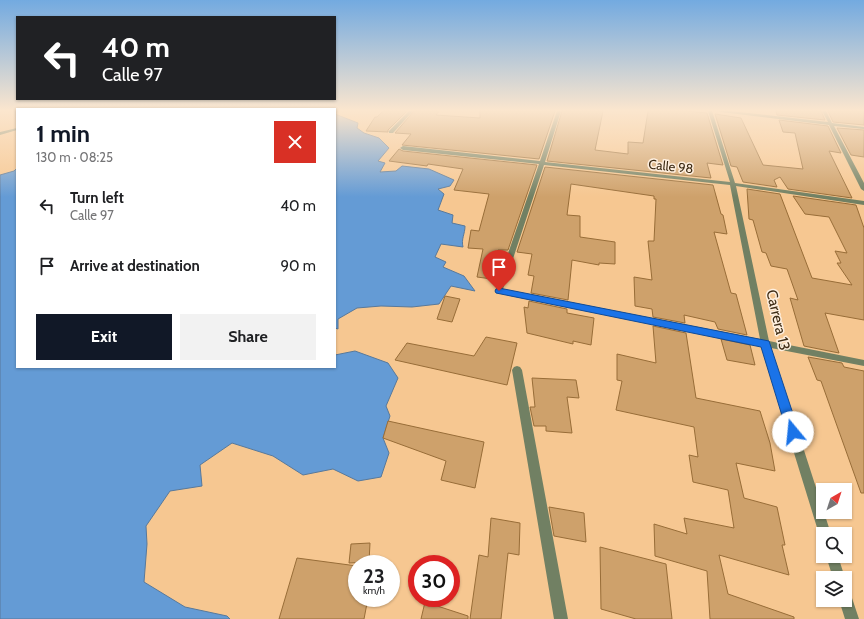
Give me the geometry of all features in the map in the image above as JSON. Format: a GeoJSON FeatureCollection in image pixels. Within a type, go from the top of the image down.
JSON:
{"type":"FeatureCollection","features":[{"type":"Feature","properties":{"kind":"street"},"geometry":{"type":"LineString","coordinates":[[550,140],[499,291],[864,363]]}},
{"type":"Feature","properties":{"kind":"street","name":"Carrera 13"},"geometry":{"type":"LineString","coordinates":[[719,140],[733,184],[766,344],[823,527]]}},
{"type":"Feature","properties":{"kind":"street"},"geometry":{"type":"LineString","coordinates":[[840,140],[864,189]]}},
{"type":"Feature","properties":{"kind":"street","name":"Calle 98"},"geometry":{"type":"LineString","coordinates":[[403,148],[733,184],[864,203]]}},
{"type":"Feature","properties":{"kind":"street"},"geometry":{"type":"LineString","coordinates":[[517,370],[561,619]]}},
{"type":"Feature","properties":{"kind":"street"},"geometry":{"type":"LineString","coordinates":[[848,607],[852,619]]}},
{"type":"Feature","properties":{"kind":"water"},"geometry":{"type":"Polygon","coordinates":[[[336,140],[381,140],[389,148],[378,161],[385,163],[380,172],[396,171],[402,166],[429,169],[454,180],[450,186],[438,189],[444,194],[438,210],[453,215],[452,223],[465,226],[462,241],[463,247],[441,244],[435,257],[446,262],[443,267],[464,276],[475,291],[451,286],[439,304],[412,307],[381,306],[357,308],[338,319],[338,329],[336,328],[336,140]]]}},
{"type":"Feature","properties":{"kind":"water"},"geometry":{"type":"Polygon","coordinates":[[[16,169],[16,368],[336,368],[336,355],[355,351],[388,363],[398,378],[386,406],[390,416],[383,438],[389,453],[381,477],[358,481],[333,469],[303,475],[273,456],[232,443],[200,465],[202,486],[170,491],[146,526],[147,544],[144,582],[185,607],[227,616],[230,619],[0,619],[0,175],[16,169]]]}},
{"type":"Feature","properties":{"kind":"building"},"geometry":{"type":"Polygon","coordinates":[[[406,140],[545,140],[539,159],[402,145],[406,140]]]}},
{"type":"Feature","properties":{"kind":"building"},"geometry":{"type":"Polygon","coordinates":[[[553,140],[597,140],[595,150],[628,154],[628,142],[643,143],[643,140],[715,140],[723,165],[707,163],[711,178],[547,161],[553,140]]]}},
{"type":"Feature","properties":{"kind":"building"},"geometry":{"type":"Polygon","coordinates":[[[723,140],[751,140],[763,165],[803,169],[797,140],[835,140],[841,153],[829,151],[852,198],[788,189],[780,177],[774,180],[777,187],[743,182],[737,167],[731,166],[723,140]]]}},
{"type":"Feature","properties":{"kind":"building"},"geometry":{"type":"Polygon","coordinates":[[[843,140],[864,140],[864,157],[851,155],[843,140]]]}},
{"type":"Feature","properties":{"kind":"building"},"geometry":{"type":"Polygon","coordinates":[[[399,149],[403,151],[537,165],[508,250],[498,250],[492,279],[477,277],[483,249],[468,248],[471,230],[479,231],[489,194],[454,190],[463,169],[428,164],[427,166],[389,161],[399,149]]]}},
{"type":"Feature","properties":{"kind":"building"},"geometry":{"type":"Polygon","coordinates":[[[545,167],[713,185],[721,214],[723,215],[727,234],[714,232],[731,293],[736,294],[747,335],[718,329],[715,322],[684,315],[685,323],[653,317],[652,309],[635,306],[634,277],[652,280],[648,241],[654,241],[656,199],[654,199],[654,196],[571,184],[567,215],[580,216],[580,237],[615,242],[615,264],[599,263],[599,265],[572,260],[568,300],[531,293],[534,276],[528,275],[532,254],[517,252],[545,167]]]}},
{"type":"Feature","properties":{"kind":"building"},"geometry":{"type":"Polygon","coordinates":[[[747,189],[780,194],[812,278],[852,285],[837,263],[841,263],[835,251],[847,253],[829,217],[805,214],[793,196],[856,205],[864,228],[864,320],[825,313],[839,353],[804,346],[790,298],[798,300],[787,269],[771,266],[766,253],[762,252],[753,220],[749,219],[747,189]]]}},
{"type":"Feature","properties":{"kind":"building"},"geometry":{"type":"Polygon","coordinates":[[[445,296],[460,299],[452,322],[437,319],[445,296]]]}},
{"type":"Feature","properties":{"kind":"building"},"geometry":{"type":"Polygon","coordinates":[[[529,301],[567,309],[567,313],[594,318],[591,345],[573,341],[573,344],[527,333],[524,307],[528,308],[529,301]]]}},
{"type":"Feature","properties":{"kind":"building"},"geometry":{"type":"Polygon","coordinates":[[[653,326],[686,333],[696,398],[760,411],[770,443],[775,471],[736,463],[744,498],[777,507],[785,545],[782,545],[789,575],[719,555],[728,594],[794,617],[794,619],[710,619],[707,571],[655,556],[654,524],[687,534],[684,518],[734,528],[728,490],[693,482],[689,455],[698,457],[694,427],[616,410],[622,381],[617,380],[617,354],[656,363],[653,326]]]}},
{"type":"Feature","properties":{"kind":"building"},"geometry":{"type":"Polygon","coordinates":[[[486,337],[517,343],[507,385],[395,360],[407,343],[474,356],[486,337]]]}},
{"type":"Feature","properties":{"kind":"building"},"geometry":{"type":"Polygon","coordinates":[[[721,339],[750,345],[755,365],[727,360],[721,339]]]}},
{"type":"Feature","properties":{"kind":"building"},"geometry":{"type":"Polygon","coordinates":[[[808,357],[842,363],[844,367],[864,371],[864,493],[861,493],[821,381],[817,380],[808,357]]]}},
{"type":"Feature","properties":{"kind":"building"},"geometry":{"type":"Polygon","coordinates":[[[532,378],[576,380],[579,398],[567,397],[572,433],[546,431],[546,426],[534,426],[530,407],[535,407],[532,378]]]}},
{"type":"Feature","properties":{"kind":"building"},"geometry":{"type":"Polygon","coordinates":[[[388,421],[484,442],[475,488],[441,480],[446,461],[383,438],[388,421]]]}},
{"type":"Feature","properties":{"kind":"building"},"geometry":{"type":"Polygon","coordinates":[[[549,507],[584,513],[586,542],[554,536],[549,507]]]}},
{"type":"Feature","properties":{"kind":"building"},"geometry":{"type":"Polygon","coordinates":[[[491,518],[520,523],[519,555],[508,553],[501,619],[470,619],[479,555],[488,557],[491,518]]]}},
{"type":"Feature","properties":{"kind":"building"},"geometry":{"type":"Polygon","coordinates":[[[370,543],[369,555],[350,555],[351,544],[370,543]]]}},
{"type":"Feature","properties":{"kind":"building"},"geometry":{"type":"Polygon","coordinates":[[[600,547],[666,564],[672,619],[636,619],[601,609],[600,547]]]}},
{"type":"Feature","properties":{"kind":"building"},"geometry":{"type":"Polygon","coordinates":[[[297,558],[348,565],[348,607],[366,607],[364,619],[279,619],[297,558]]]}},
{"type":"Feature","properties":{"kind":"building"},"geometry":{"type":"Polygon","coordinates":[[[424,607],[440,607],[468,616],[468,619],[421,619],[424,607]]]}},
{"type":"Feature","properties":{"kind":"route"},"geometry":{"type":"LineString","coordinates":[[499,291],[766,344],[793,432]]}}]}
